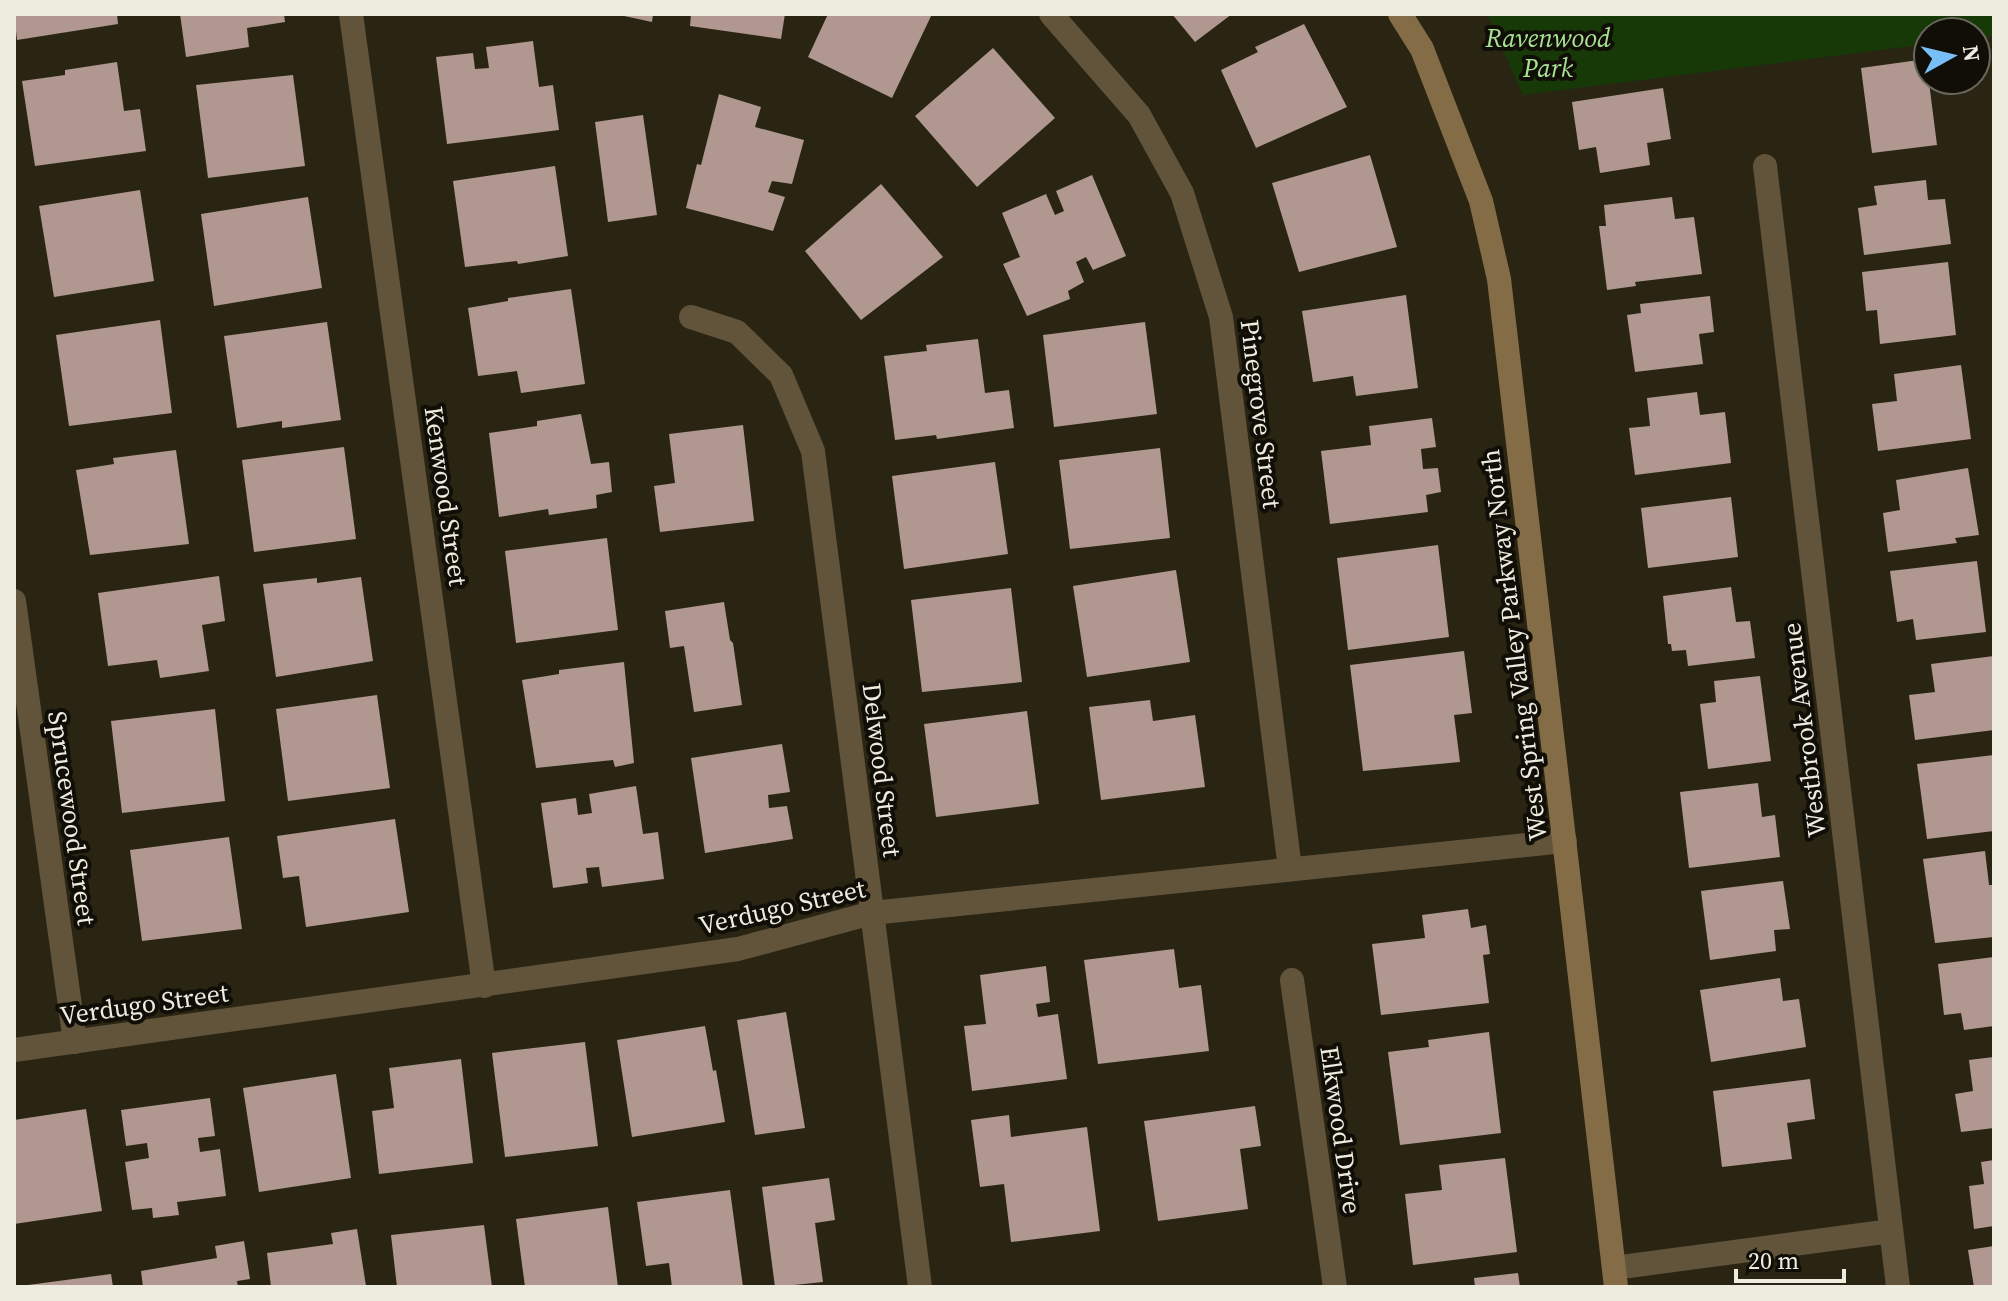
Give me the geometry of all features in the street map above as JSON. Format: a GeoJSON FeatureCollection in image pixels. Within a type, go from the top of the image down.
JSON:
{"type":"FeatureCollection","features":[{"type":"Feature","properties":{"kind":"street","name":"Kenwood Street"},"geometry":{"type":"LineString","coordinates":[[351,14],[484,986]]}},
{"type":"Feature","properties":{"kind":"street","name":"Pinegrove Street"},"geometry":{"type":"LineString","coordinates":[[1051,14],[1139,115],[1182,193],[1221,317],[1290,869]]}},
{"type":"Feature","properties":{"kind":"street","name":"West Spring Valley Parkway North"},"geometry":{"type":"LineString","coordinates":[[1400,14],[1422,49],[1481,201],[1499,279],[1615,1278]]}},
{"type":"Feature","properties":{"kind":"street","name":"Westbrook Avenue"},"geometry":{"type":"LineString","coordinates":[[1765,166],[1898,1287]]}},
{"type":"Feature","properties":{"kind":"street","name":"Delwood Street"},"geometry":{"type":"LineString","coordinates":[[691,317],[737,332],[781,375],[813,451],[920,1287]]}},
{"type":"Feature","properties":{"kind":"street","name":"Sprucewood Street"},"geometry":{"type":"LineString","coordinates":[[14,601],[75,1042]]}},
{"type":"Feature","properties":{"kind":"street","name":"Verdugo Street"},"geometry":{"type":"LineString","coordinates":[[14,1050],[738,949],[872,913],[1565,841]]}},
{"type":"Feature","properties":{"kind":"street","name":"Elkwood Drive"},"geometry":{"type":"LineString","coordinates":[[1292,980],[1335,1287]]}},
{"type":"Feature","properties":{"kind":"street"},"geometry":{"type":"LineString","coordinates":[[1615,1278],[1891,1231]]}},
{"type":"Feature","properties":{"kind":"green space","name":"Ravenwood Park"},"geometry":{"type":"Polygon","coordinates":[[[1487,14],[1994,14],[1994,36],[1992,16],[1912,16],[1912,46],[1523,95],[1487,14]]]}},
{"type":"Feature","properties":{"kind":"building"},"geometry":{"type":"Polygon","coordinates":[[[14,14],[117,14],[118,24],[17,40],[14,14]]]}},
{"type":"Feature","properties":{"kind":"building"},"geometry":{"type":"Polygon","coordinates":[[[180,14],[284,14],[285,22],[247,28],[249,47],[186,57],[180,14]]]}},
{"type":"Feature","properties":{"kind":"building"},"geometry":{"type":"Polygon","coordinates":[[[615,14],[653,14],[652,22],[615,14]]]}},
{"type":"Feature","properties":{"kind":"building"},"geometry":{"type":"Polygon","coordinates":[[[691,14],[785,14],[781,39],[690,26],[691,14]]]}},
{"type":"Feature","properties":{"kind":"building"},"geometry":{"type":"Polygon","coordinates":[[[828,14],[932,14],[892,98],[808,57],[828,14]]]}},
{"type":"Feature","properties":{"kind":"building"},"geometry":{"type":"Polygon","coordinates":[[[1172,14],[1232,14],[1195,42],[1172,14]]]}},
{"type":"Feature","properties":{"kind":"building"},"geometry":{"type":"Polygon","coordinates":[[[1304,24],[1347,107],[1256,148],[1221,70],[1258,52],[1255,47],[1304,24]]]}},
{"type":"Feature","properties":{"kind":"building"},"geometry":{"type":"Polygon","coordinates":[[[533,41],[539,87],[553,85],[559,130],[447,144],[436,57],[473,53],[475,69],[489,68],[486,47],[533,41]]]}},
{"type":"Feature","properties":{"kind":"building"},"geometry":{"type":"Polygon","coordinates":[[[993,48],[1055,118],[977,187],[915,116],[993,48]]]}},
{"type":"Feature","properties":{"kind":"building"},"geometry":{"type":"Polygon","coordinates":[[[1912,61],[1912,96],[1931,96],[1937,145],[1872,153],[1861,68],[1912,61]]]}},
{"type":"Feature","properties":{"kind":"building"},"geometry":{"type":"Polygon","coordinates":[[[117,62],[124,111],[140,109],[146,151],[35,166],[22,81],[65,75],[65,70],[117,62]]]}},
{"type":"Feature","properties":{"kind":"building"},"geometry":{"type":"Polygon","coordinates":[[[293,75],[305,166],[208,178],[196,85],[293,75]]]}},
{"type":"Feature","properties":{"kind":"building"},"geometry":{"type":"Polygon","coordinates":[[[1663,88],[1671,139],[1647,143],[1650,165],[1600,173],[1596,147],[1579,150],[1572,102],[1663,88]]]}},
{"type":"Feature","properties":{"kind":"building"},"geometry":{"type":"Polygon","coordinates":[[[719,94],[761,107],[755,127],[804,140],[792,184],[772,181],[768,192],[785,197],[773,231],[686,208],[697,164],[701,165],[719,94]]]}},
{"type":"Feature","properties":{"kind":"building"},"geometry":{"type":"Polygon","coordinates":[[[643,115],[657,215],[608,222],[595,122],[643,115]]]}},
{"type":"Feature","properties":{"kind":"building"},"geometry":{"type":"Polygon","coordinates":[[[1370,155],[1397,247],[1299,272],[1272,183],[1370,155]]]}},
{"type":"Feature","properties":{"kind":"building"},"geometry":{"type":"Polygon","coordinates":[[[555,166],[568,256],[518,264],[517,261],[465,267],[453,181],[555,166]]]}},
{"type":"Feature","properties":{"kind":"building"},"geometry":{"type":"Polygon","coordinates":[[[1092,175],[1126,256],[1093,270],[1086,257],[1076,262],[1084,282],[1068,291],[1070,299],[1027,316],[1003,264],[1020,257],[1002,213],[1046,194],[1055,215],[1064,211],[1056,191],[1092,175]]]}},
{"type":"Feature","properties":{"kind":"building"},"geometry":{"type":"Polygon","coordinates":[[[1926,180],[1928,200],[1945,199],[1951,244],[1864,255],[1858,208],[1877,205],[1874,186],[1926,180]]]}},
{"type":"Feature","properties":{"kind":"building"},"geometry":{"type":"Polygon","coordinates":[[[881,184],[943,257],[861,320],[805,251],[881,184]]]}},
{"type":"Feature","properties":{"kind":"building"},"geometry":{"type":"Polygon","coordinates":[[[140,190],[154,281],[54,297],[39,206],[140,190]]]}},
{"type":"Feature","properties":{"kind":"building"},"geometry":{"type":"Polygon","coordinates":[[[308,197],[322,288],[214,306],[201,214],[308,197]]]}},
{"type":"Feature","properties":{"kind":"building"},"geometry":{"type":"Polygon","coordinates":[[[1672,197],[1675,219],[1694,217],[1702,274],[1635,282],[1636,286],[1607,290],[1599,226],[1606,226],[1604,205],[1672,197]]]}},
{"type":"Feature","properties":{"kind":"building"},"geometry":{"type":"Polygon","coordinates":[[[1948,262],[1956,335],[1880,344],[1877,310],[1866,311],[1862,272],[1948,262]]]}},
{"type":"Feature","properties":{"kind":"building"},"geometry":{"type":"Polygon","coordinates":[[[571,289],[585,384],[521,393],[517,371],[478,376],[468,308],[508,301],[508,298],[571,289]]]}},
{"type":"Feature","properties":{"kind":"building"},"geometry":{"type":"Polygon","coordinates":[[[1406,295],[1418,388],[1356,396],[1353,376],[1313,382],[1302,311],[1406,295]]]}},
{"type":"Feature","properties":{"kind":"building"},"geometry":{"type":"Polygon","coordinates":[[[1710,296],[1714,332],[1699,334],[1703,364],[1635,372],[1627,315],[1641,313],[1640,304],[1710,296]]]}},
{"type":"Feature","properties":{"kind":"building"},"geometry":{"type":"Polygon","coordinates":[[[160,320],[172,413],[69,426],[56,335],[160,320]]]}},
{"type":"Feature","properties":{"kind":"building"},"geometry":{"type":"Polygon","coordinates":[[[327,322],[341,420],[282,428],[282,421],[237,428],[224,336],[327,322]]]}},
{"type":"Feature","properties":{"kind":"building"},"geometry":{"type":"Polygon","coordinates":[[[1145,322],[1157,414],[1054,427],[1043,335],[1145,322]]]}},
{"type":"Feature","properties":{"kind":"building"},"geometry":{"type":"Polygon","coordinates":[[[978,339],[985,393],[1009,390],[1014,428],[937,439],[936,435],[895,440],[884,356],[927,351],[926,345],[978,339]]]}},
{"type":"Feature","properties":{"kind":"building"},"geometry":{"type":"Polygon","coordinates":[[[1961,365],[1971,439],[1878,451],[1872,404],[1897,401],[1894,374],[1961,365]]]}},
{"type":"Feature","properties":{"kind":"building"},"geometry":{"type":"Polygon","coordinates":[[[1697,392],[1700,415],[1725,412],[1731,463],[1635,475],[1629,428],[1650,426],[1647,398],[1697,392]]]}},
{"type":"Feature","properties":{"kind":"building"},"geometry":{"type":"Polygon","coordinates":[[[581,414],[591,464],[609,462],[612,492],[596,495],[597,508],[549,515],[548,509],[499,517],[489,433],[537,426],[537,421],[581,414]]]}},
{"type":"Feature","properties":{"kind":"building"},"geometry":{"type":"Polygon","coordinates":[[[1432,418],[1436,447],[1421,449],[1423,469],[1438,468],[1441,492],[1426,495],[1428,512],[1330,524],[1321,451],[1371,445],[1369,426],[1432,418]]]}},
{"type":"Feature","properties":{"kind":"building"},"geometry":{"type":"Polygon","coordinates":[[[743,425],[754,521],[660,532],[654,486],[675,483],[669,434],[743,425]]]}},
{"type":"Feature","properties":{"kind":"building"},"geometry":{"type":"Polygon","coordinates":[[[344,447],[356,539],[254,552],[242,460],[344,447]]]}},
{"type":"Feature","properties":{"kind":"building"},"geometry":{"type":"Polygon","coordinates":[[[1160,448],[1170,538],[1070,549],[1059,460],[1160,448]]]}},
{"type":"Feature","properties":{"kind":"building"},"geometry":{"type":"Polygon","coordinates":[[[176,450],[189,544],[90,555],[76,470],[114,464],[113,458],[176,450]]]}},
{"type":"Feature","properties":{"kind":"building"},"geometry":{"type":"Polygon","coordinates":[[[995,462],[1008,554],[904,569],[892,476],[995,462]]]}},
{"type":"Feature","properties":{"kind":"building"},"geometry":{"type":"Polygon","coordinates":[[[1968,468],[1979,535],[1955,538],[1957,543],[1888,552],[1883,513],[1900,510],[1896,480],[1968,468]]]}},
{"type":"Feature","properties":{"kind":"building"},"geometry":{"type":"Polygon","coordinates":[[[1731,497],[1738,557],[1648,568],[1641,508],[1731,497]]]}},
{"type":"Feature","properties":{"kind":"building"},"geometry":{"type":"Polygon","coordinates":[[[607,538],[618,630],[516,643],[505,551],[607,538]]]}},
{"type":"Feature","properties":{"kind":"building"},"geometry":{"type":"Polygon","coordinates":[[[1438,545],[1449,637],[1348,650],[1337,558],[1438,545]]]}},
{"type":"Feature","properties":{"kind":"building"},"geometry":{"type":"Polygon","coordinates":[[[1977,561],[1986,632],[1916,640],[1913,619],[1897,622],[1890,571],[1977,561]]]}},
{"type":"Feature","properties":{"kind":"building"},"geometry":{"type":"Polygon","coordinates":[[[1176,570],[1190,662],[1087,677],[1073,586],[1176,570]]]}},
{"type":"Feature","properties":{"kind":"building"},"geometry":{"type":"Polygon","coordinates":[[[219,576],[225,621],[202,625],[209,671],[160,678],[157,660],[108,666],[98,593],[219,576]]]}},
{"type":"Feature","properties":{"kind":"building"},"geometry":{"type":"Polygon","coordinates":[[[361,577],[373,661],[276,677],[263,584],[317,578],[317,583],[361,577]]]}},
{"type":"Feature","properties":{"kind":"building"},"geometry":{"type":"Polygon","coordinates":[[[1731,587],[1736,622],[1750,621],[1755,658],[1688,666],[1686,650],[1672,651],[1671,644],[1668,644],[1663,596],[1731,587]]]}},
{"type":"Feature","properties":{"kind":"building"},"geometry":{"type":"Polygon","coordinates":[[[1011,588],[1022,682],[922,692],[911,600],[1011,588]]]}},
{"type":"Feature","properties":{"kind":"building"},"geometry":{"type":"Polygon","coordinates":[[[724,602],[742,705],[694,712],[684,646],[670,648],[665,611],[724,602]]]}},
{"type":"Feature","properties":{"kind":"building"},"geometry":{"type":"Polygon","coordinates":[[[1464,651],[1472,713],[1454,715],[1460,762],[1363,771],[1350,665],[1464,651]]]}},
{"type":"Feature","properties":{"kind":"building"},"geometry":{"type":"Polygon","coordinates":[[[1994,656],[1994,730],[1915,740],[1909,695],[1935,692],[1931,664],[1994,656]]]}},
{"type":"Feature","properties":{"kind":"building"},"geometry":{"type":"Polygon","coordinates":[[[624,662],[634,763],[615,767],[613,760],[536,768],[522,680],[559,674],[559,670],[624,662]]]}},
{"type":"Feature","properties":{"kind":"building"},"geometry":{"type":"Polygon","coordinates":[[[1760,676],[1771,761],[1708,769],[1700,704],[1716,702],[1714,681],[1760,676]]]}},
{"type":"Feature","properties":{"kind":"building"},"geometry":{"type":"Polygon","coordinates":[[[377,695],[390,788],[288,801],[276,709],[377,695]]]}},
{"type":"Feature","properties":{"kind":"building"},"geometry":{"type":"Polygon","coordinates":[[[1150,700],[1153,721],[1195,715],[1205,787],[1101,800],[1089,707],[1150,700]]]}},
{"type":"Feature","properties":{"kind":"building"},"geometry":{"type":"Polygon","coordinates":[[[215,709],[225,801],[122,813],[111,721],[215,709]]]}},
{"type":"Feature","properties":{"kind":"building"},"geometry":{"type":"Polygon","coordinates":[[[1027,711],[1039,804],[936,817],[924,724],[1027,711]]]}},
{"type":"Feature","properties":{"kind":"building"},"geometry":{"type":"Polygon","coordinates":[[[782,744],[790,792],[768,795],[769,808],[787,806],[793,839],[705,853],[691,758],[782,744]]]}},
{"type":"Feature","properties":{"kind":"building"},"geometry":{"type":"Polygon","coordinates":[[[1994,755],[1994,831],[1927,839],[1917,764],[1994,755]]]}},
{"type":"Feature","properties":{"kind":"building"},"geometry":{"type":"Polygon","coordinates":[[[1758,783],[1762,817],[1775,815],[1780,857],[1689,868],[1680,792],[1758,783]]]}},
{"type":"Feature","properties":{"kind":"building"},"geometry":{"type":"Polygon","coordinates":[[[636,786],[643,834],[658,832],[664,879],[602,887],[599,867],[586,868],[588,883],[553,888],[541,803],[576,798],[578,815],[592,813],[589,794],[636,786]]]}},
{"type":"Feature","properties":{"kind":"building"},"geometry":{"type":"Polygon","coordinates":[[[395,819],[409,912],[306,927],[299,876],[283,878],[277,836],[395,819]]]}},
{"type":"Feature","properties":{"kind":"building"},"geometry":{"type":"Polygon","coordinates":[[[229,837],[242,929],[142,941],[130,850],[229,837]]]}},
{"type":"Feature","properties":{"kind":"building"},"geometry":{"type":"Polygon","coordinates":[[[1985,851],[1989,885],[1994,885],[1994,937],[1935,943],[1923,859],[1985,851]]]}},
{"type":"Feature","properties":{"kind":"building"},"geometry":{"type":"Polygon","coordinates":[[[1783,881],[1790,929],[1774,930],[1776,951],[1710,960],[1701,891],[1783,881]]]}},
{"type":"Feature","properties":{"kind":"building"},"geometry":{"type":"Polygon","coordinates":[[[1468,909],[1471,928],[1486,925],[1490,954],[1483,955],[1489,1003],[1381,1015],[1372,944],[1425,938],[1422,915],[1468,909]]]}},
{"type":"Feature","properties":{"kind":"building"},"geometry":{"type":"Polygon","coordinates":[[[1174,949],[1179,988],[1201,985],[1209,1051],[1098,1064],[1084,960],[1174,949]]]}},
{"type":"Feature","properties":{"kind":"building"},"geometry":{"type":"Polygon","coordinates":[[[1994,957],[1994,1026],[1964,1030],[1961,1013],[1944,1015],[1938,964],[1994,957]]]}},
{"type":"Feature","properties":{"kind":"building"},"geometry":{"type":"Polygon","coordinates":[[[1046,966],[1050,1002],[1036,1004],[1038,1017],[1058,1014],[1067,1079],[972,1091],[964,1026],[986,1024],[980,975],[1046,966]]]}},
{"type":"Feature","properties":{"kind":"building"},"geometry":{"type":"Polygon","coordinates":[[[1780,978],[1783,1001],[1799,999],[1806,1047],[1711,1062],[1700,990],[1780,978]]]}},
{"type":"Feature","properties":{"kind":"building"},"geometry":{"type":"Polygon","coordinates":[[[786,1012],[805,1128],[755,1135],[737,1020],[786,1012]]]}},
{"type":"Feature","properties":{"kind":"building"},"geometry":{"type":"Polygon","coordinates":[[[705,1026],[725,1122],[632,1137],[617,1040],[705,1026]]]}},
{"type":"Feature","properties":{"kind":"building"},"geometry":{"type":"Polygon","coordinates":[[[1489,1032],[1501,1133],[1400,1145],[1388,1052],[1429,1047],[1428,1040],[1489,1032]]]}},
{"type":"Feature","properties":{"kind":"building"},"geometry":{"type":"Polygon","coordinates":[[[585,1042],[598,1146],[505,1157],[492,1053],[585,1042]]]}},
{"type":"Feature","properties":{"kind":"building"},"geometry":{"type":"Polygon","coordinates":[[[1994,1057],[1994,1128],[1961,1132],[1955,1094],[1973,1091],[1969,1060],[1994,1057]]]}},
{"type":"Feature","properties":{"kind":"building"},"geometry":{"type":"Polygon","coordinates":[[[461,1059],[473,1163],[379,1174],[372,1111],[394,1108],[389,1068],[461,1059]]]}},
{"type":"Feature","properties":{"kind":"building"},"geometry":{"type":"Polygon","coordinates":[[[336,1074],[351,1178],[259,1192],[243,1088],[336,1074]]]}},
{"type":"Feature","properties":{"kind":"building"},"geometry":{"type":"Polygon","coordinates":[[[1810,1079],[1815,1119],[1787,1123],[1792,1159],[1722,1167],[1713,1091],[1810,1079]]]}},
{"type":"Feature","properties":{"kind":"building"},"geometry":{"type":"Polygon","coordinates":[[[210,1098],[215,1136],[198,1138],[200,1152],[220,1149],[226,1196],[177,1202],[179,1215],[153,1218],[152,1208],[132,1210],[125,1162],[149,1158],[147,1143],[126,1146],[121,1110],[210,1098]]]}},
{"type":"Feature","properties":{"kind":"building"},"geometry":{"type":"Polygon","coordinates":[[[1255,1106],[1261,1146],[1240,1149],[1248,1209],[1158,1221],[1144,1121],[1255,1106]]]}},
{"type":"Feature","properties":{"kind":"building"},"geometry":{"type":"Polygon","coordinates":[[[86,1109],[102,1211],[14,1224],[14,1120],[86,1109]]]}},
{"type":"Feature","properties":{"kind":"building"},"geometry":{"type":"Polygon","coordinates":[[[1009,1115],[1011,1137],[1087,1127],[1100,1231],[1011,1242],[1004,1184],[980,1187],[971,1120],[1009,1115]]]}},
{"type":"Feature","properties":{"kind":"building"},"geometry":{"type":"Polygon","coordinates":[[[1505,1158],[1517,1252],[1413,1265],[1405,1194],[1442,1190],[1439,1165],[1505,1158]]]}},
{"type":"Feature","properties":{"kind":"building"},"geometry":{"type":"Polygon","coordinates":[[[1994,1160],[1994,1226],[1974,1229],[1969,1186],[1984,1184],[1981,1162],[1994,1160]]]}},
{"type":"Feature","properties":{"kind":"building"},"geometry":{"type":"Polygon","coordinates":[[[829,1178],[835,1220],[815,1223],[823,1282],[775,1287],[762,1187],[829,1178]]]}},
{"type":"Feature","properties":{"kind":"building"},"geometry":{"type":"Polygon","coordinates":[[[730,1190],[743,1287],[672,1287],[669,1263],[646,1266],[637,1202],[730,1190]]]}},
{"type":"Feature","properties":{"kind":"building"},"geometry":{"type":"Polygon","coordinates":[[[608,1207],[618,1287],[525,1287],[516,1219],[608,1207]]]}},
{"type":"Feature","properties":{"kind":"building"},"geometry":{"type":"Polygon","coordinates":[[[484,1225],[492,1287],[397,1287],[391,1235],[484,1225]]]}},
{"type":"Feature","properties":{"kind":"building"},"geometry":{"type":"Polygon","coordinates":[[[357,1229],[366,1286],[271,1287],[267,1253],[333,1244],[331,1233],[357,1229]]]}},
{"type":"Feature","properties":{"kind":"building"},"geometry":{"type":"Polygon","coordinates":[[[244,1241],[250,1279],[237,1281],[238,1287],[143,1287],[141,1271],[217,1258],[215,1246],[244,1241]]]}},
{"type":"Feature","properties":{"kind":"building"},"geometry":{"type":"Polygon","coordinates":[[[1994,1246],[1994,1287],[1974,1287],[1968,1250],[1994,1246]]]}},
{"type":"Feature","properties":{"kind":"building"},"geometry":{"type":"Polygon","coordinates":[[[1518,1273],[1520,1287],[1475,1287],[1474,1278],[1518,1273]]]}},
{"type":"Feature","properties":{"kind":"building"},"geometry":{"type":"Polygon","coordinates":[[[111,1274],[113,1287],[28,1287],[28,1285],[111,1274]]]}}]}
